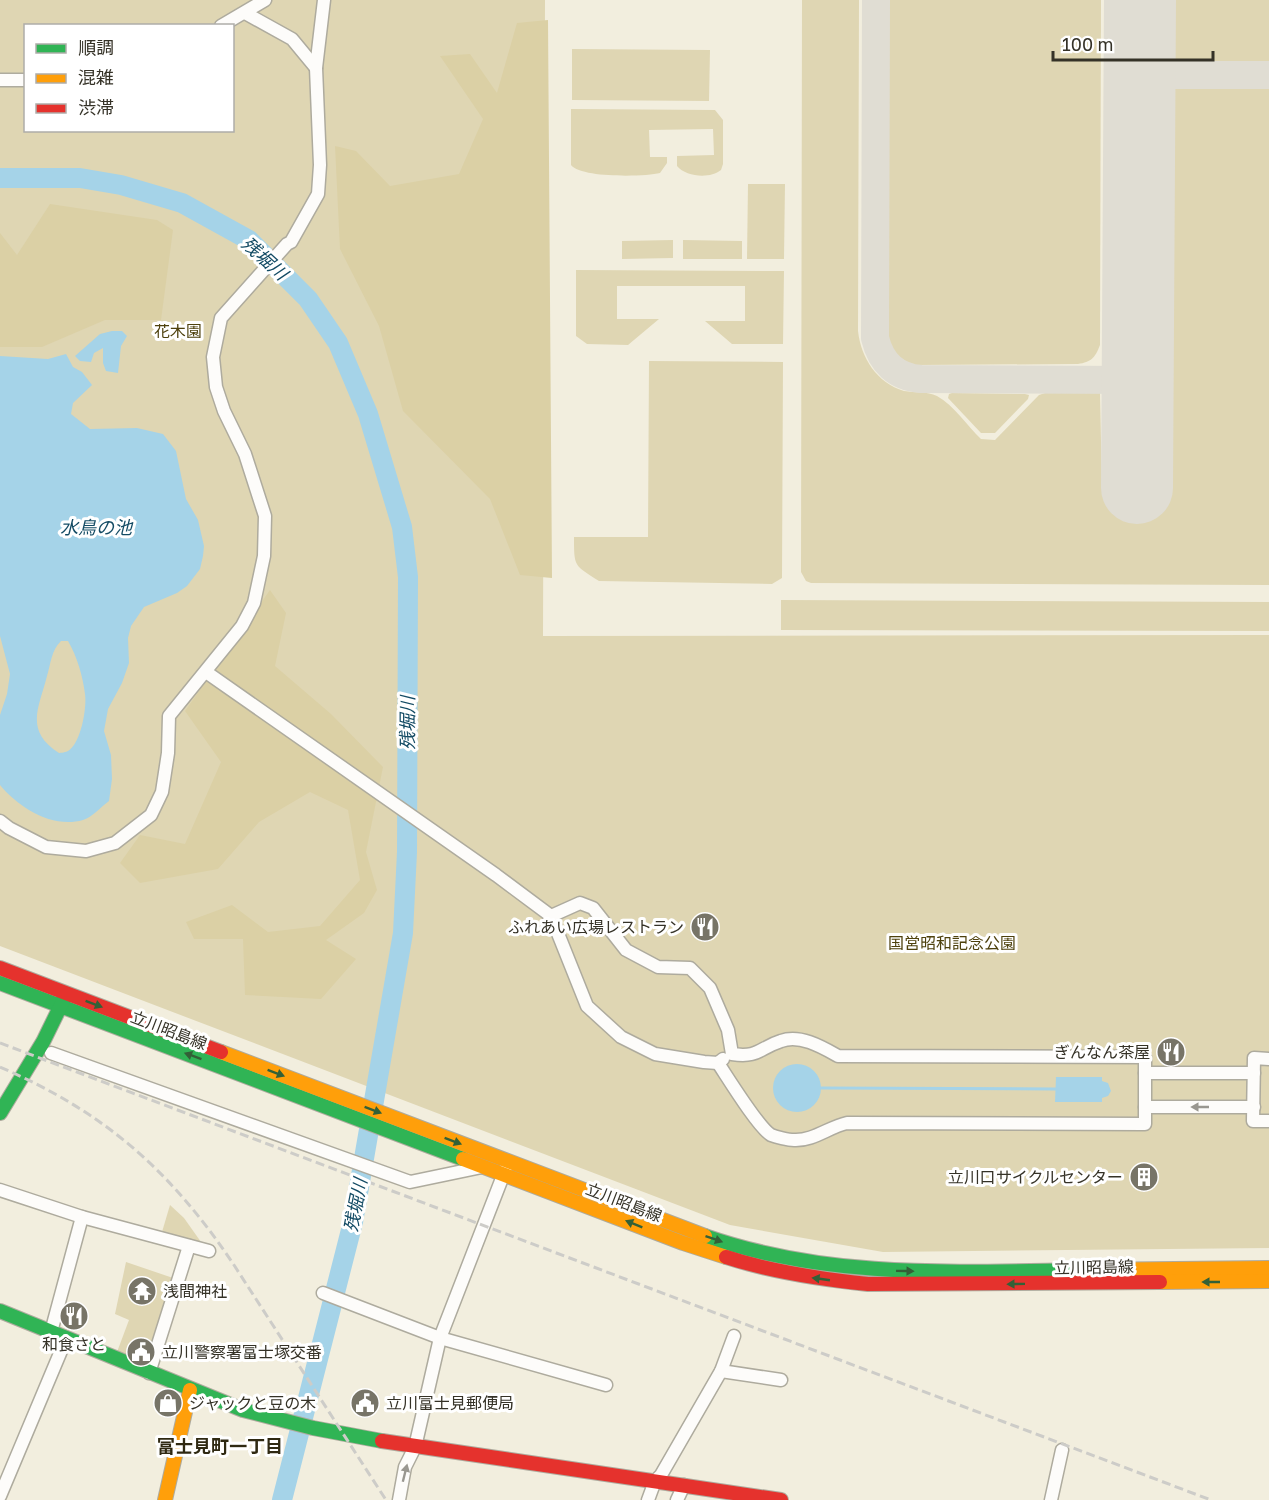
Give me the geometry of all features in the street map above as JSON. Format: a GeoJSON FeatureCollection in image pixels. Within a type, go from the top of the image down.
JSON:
{"type":"FeatureCollection","features":[{"type":"Feature","properties":{"kind":"main road","name":"立川昭島線"},"geometry":{"type":"LineString","coordinates":[[0,968],[64,1000]]}},
{"type":"Feature","properties":{"kind":"main road","name":"立川昭島線"},"geometry":{"type":"LineString","coordinates":[[0,982],[64,1000],[397,1126],[728,1258],[821,1279],[868,1284],[1269,1281]]}},
{"type":"Feature","properties":{"kind":"main road"},"geometry":{"type":"LineString","coordinates":[[0,1113],[4,1099],[42,1047],[64,1000]]}},
{"type":"Feature","properties":{"kind":"main road","name":"立川昭島線"},"geometry":{"type":"LineString","coordinates":[[397,1126],[483,1167],[506,1168],[722,1242],[814,1264],[908,1272],[1269,1268]]}},
{"type":"Feature","properties":{"kind":"main road"},"geometry":{"type":"LineString","coordinates":[[0,1311],[190,1390],[243,1410],[284,1422],[415,1447],[781,1500]]}},
{"type":"Feature","properties":{"kind":"main road"},"geometry":{"type":"LineString","coordinates":[[165,1500],[190,1390]]}},
{"type":"Feature","properties":{"kind":"street"},"geometry":{"type":"LineString","coordinates":[[225,24],[265,0]]}},
{"type":"Feature","properties":{"kind":"street"},"geometry":{"type":"LineString","coordinates":[[0,820],[9,828],[46,847],[86,851],[115,843],[151,815],[162,792],[168,753],[169,716],[242,626],[254,603],[264,556],[265,516],[245,454],[224,411],[216,387],[213,357],[221,318],[291,242],[318,194],[316,68],[324,0]]}},
{"type":"Feature","properties":{"kind":"street"},"geometry":{"type":"LineString","coordinates":[[245,13],[292,39],[316,68]]}},
{"type":"Feature","properties":{"kind":"street"},"geometry":{"type":"LineString","coordinates":[[0,80],[24,80]]}},
{"type":"Feature","properties":{"kind":"street"},"geometry":{"type":"LineString","coordinates":[[206,672],[551,916],[587,1006],[621,1037],[655,1054],[718,1063],[732,1054],[748,1056],[782,1040],[801,1040],[838,1056],[1145,1057],[1145,1124],[847,1124],[836,1126],[818,1136],[794,1140],[771,1135],[760,1124],[718,1063]]}},
{"type":"Feature","properties":{"kind":"street"},"geometry":{"type":"LineString","coordinates":[[551,916],[580,903],[593,908],[626,950],[658,968],[690,968],[710,988],[728,1030],[732,1054]]}},
{"type":"Feature","properties":{"kind":"street"},"geometry":{"type":"LineString","coordinates":[[51,1053],[410,1182],[483,1167]]}},
{"type":"Feature","properties":{"kind":"street"},"geometry":{"type":"LineString","coordinates":[[1269,1059],[1254,1058],[1253,1121],[1269,1121]]}},
{"type":"Feature","properties":{"kind":"street"},"geometry":{"type":"LineString","coordinates":[[1145,1073],[1254,1073]]}},
{"type":"Feature","properties":{"kind":"street"},"geometry":{"type":"LineString","coordinates":[[1145,1107],[1254,1107]]}},
{"type":"Feature","properties":{"kind":"street"},"geometry":{"type":"LineString","coordinates":[[399,1500],[405,1467],[415,1447],[440,1338],[506,1168]]}},
{"type":"Feature","properties":{"kind":"street"},"geometry":{"type":"LineString","coordinates":[[0,1190],[82,1217],[209,1251]]}},
{"type":"Feature","properties":{"kind":"street"},"geometry":{"type":"LineString","coordinates":[[51,1332],[82,1217]]}},
{"type":"Feature","properties":{"kind":"street"},"geometry":{"type":"LineString","coordinates":[[149,1373],[189,1246]]}},
{"type":"Feature","properties":{"kind":"street"},"geometry":{"type":"LineString","coordinates":[[322,1293],[440,1338],[606,1385]]}},
{"type":"Feature","properties":{"kind":"street"},"geometry":{"type":"LineString","coordinates":[[648,1500],[655,1481],[661,1475],[721,1371],[734,1336]]}},
{"type":"Feature","properties":{"kind":"street"},"geometry":{"type":"LineString","coordinates":[[0,1496],[66,1339]]}},
{"type":"Feature","properties":{"kind":"street"},"geometry":{"type":"LineString","coordinates":[[721,1371],[781,1380]]}},
{"type":"Feature","properties":{"kind":"street"},"geometry":{"type":"LineString","coordinates":[[1051,1500],[1062,1450]]}},
{"type":"Feature","properties":{"kind":"street"},"geometry":{"type":"LineString","coordinates":[[677,1500],[684,1485]]}},
{"type":"Feature","properties":{"kind":"green space","name":"国営昭和記念公園"},"geometry":{"type":"Polygon","coordinates":[[[0,0],[545,0],[543,636],[1269,635],[1269,1248],[883,1252],[730,1225],[0,946],[0,0]]]}},
{"type":"Feature","properties":{"kind":"green space"},"geometry":{"type":"Polygon","coordinates":[[[802,0],[859,0],[858,331],[867,360],[878,376],[894,387],[904,391],[929,393],[943,400],[981,439],[995,440],[1039,395],[1045,393],[1100,393],[1102,489],[1171,489],[1173,93],[1176,87],[1186,81],[1269,81],[1269,585],[811,583],[806,581],[801,572],[802,0]]]}},
{"type":"Feature","properties":{"kind":"green space"},"geometry":{"type":"Polygon","coordinates":[[[887,0],[1101,0],[1100,345],[1089,361],[1078,364],[914,365],[898,356],[891,347],[886,329],[887,0]]]}},
{"type":"Feature","properties":{"kind":"green space"},"geometry":{"type":"Polygon","coordinates":[[[1173,0],[1269,0],[1269,67],[1188,67],[1177,63],[1172,48],[1173,0]]]}},
{"type":"Feature","properties":{"kind":"green space"},"geometry":{"type":"Polygon","coordinates":[[[572,49],[710,50],[709,101],[572,100],[572,49]]]}},
{"type":"Feature","properties":{"kind":"green space"},"geometry":{"type":"Polygon","coordinates":[[[571,109],[715,110],[723,120],[721,170],[705,176],[686,173],[677,166],[677,156],[714,155],[713,129],[649,130],[650,157],[667,157],[667,163],[660,173],[613,175],[577,169],[571,165],[571,109]]]}},
{"type":"Feature","properties":{"kind":"green space"},"geometry":{"type":"Polygon","coordinates":[[[748,184],[785,184],[784,259],[747,259],[748,184]]]}},
{"type":"Feature","properties":{"kind":"green space"},"geometry":{"type":"Polygon","coordinates":[[[673,240],[673,258],[622,259],[622,241],[673,240]]]}},
{"type":"Feature","properties":{"kind":"green space"},"geometry":{"type":"Polygon","coordinates":[[[683,240],[742,241],[742,259],[683,259],[683,240]]]}},
{"type":"Feature","properties":{"kind":"green space"},"geometry":{"type":"Polygon","coordinates":[[[576,270],[784,271],[783,344],[732,344],[705,321],[745,321],[745,286],[617,286],[617,319],[659,319],[628,345],[587,344],[576,336],[576,270]]]}},
{"type":"Feature","properties":{"kind":"green space"},"geometry":{"type":"Polygon","coordinates":[[[649,361],[783,362],[782,578],[772,584],[599,581],[577,564],[574,554],[574,537],[648,537],[649,361]]]}},
{"type":"Feature","properties":{"kind":"green space"},"geometry":{"type":"Polygon","coordinates":[[[952,393],[1029,395],[1028,399],[995,433],[981,433],[948,398],[952,393]]]}},
{"type":"Feature","properties":{"kind":"green space"},"geometry":{"type":"Polygon","coordinates":[[[781,600],[1269,602],[1269,631],[781,630],[781,600]]]}},
{"type":"Feature","properties":{"kind":"green space"},"geometry":{"type":"Polygon","coordinates":[[[170,1205],[184,1218],[201,1242],[162,1232],[170,1205]]]}},
{"type":"Feature","properties":{"kind":"green space"},"geometry":{"type":"Polygon","coordinates":[[[126,1262],[176,1279],[146,1364],[117,1352],[129,1320],[115,1314],[126,1262]]]}},
{"type":"Feature","properties":{"kind":"shaded area"},"geometry":{"type":"Polygon","coordinates":[[[548,20],[552,578],[520,575],[490,499],[403,411],[379,326],[340,249],[335,146],[356,151],[390,186],[459,174],[483,119],[440,56],[470,54],[497,93],[517,23],[548,20]]]}},
{"type":"Feature","properties":{"kind":"shaded area"},"geometry":{"type":"Polygon","coordinates":[[[50,204],[157,220],[173,230],[161,320],[105,320],[42,347],[0,347],[0,233],[17,255],[50,204]]]}},
{"type":"Feature","properties":{"kind":"shaded area"},"geometry":{"type":"Polygon","coordinates":[[[270,590],[286,613],[275,666],[331,714],[383,767],[366,852],[377,890],[364,913],[326,940],[356,959],[321,999],[245,995],[243,939],[194,939],[186,922],[232,905],[268,932],[320,926],[360,880],[348,810],[310,792],[259,822],[218,869],[140,883],[120,863],[140,835],[185,844],[221,762],[185,711],[270,590]]]}},
{"type":"Feature","properties":{"kind":"water"},"geometry":{"type":"Polygon","coordinates":[[[122,331],[127,336],[121,346],[118,373],[106,371],[103,363],[103,348],[94,353],[91,362],[80,361],[75,356],[100,334],[122,331]]]}},
{"type":"Feature","properties":{"kind":"water","name":"水鳥の池"},"geometry":{"type":"Polygon","coordinates":[[[66,354],[73,367],[82,372],[92,385],[73,403],[71,414],[90,429],[137,428],[163,434],[176,451],[186,499],[198,520],[204,546],[200,569],[187,586],[177,593],[144,607],[131,626],[128,638],[129,663],[122,683],[108,709],[104,731],[111,755],[112,779],[109,801],[86,819],[71,822],[48,819],[37,814],[16,801],[0,785],[0,715],[7,694],[10,674],[0,636],[0,356],[48,359],[66,354]],[[61,641],[53,653],[37,718],[41,736],[59,753],[73,747],[80,733],[85,708],[81,674],[68,641],[61,641]]]}},
{"type":"Feature","properties":{"kind":"water"},"geometry":{"type":"Polygon","coordinates":[[[792,1064],[802,1064],[817,1074],[821,1088],[820,1097],[811,1108],[802,1112],[792,1112],[777,1102],[773,1093],[773,1083],[783,1068],[792,1064]]]}},
{"type":"Feature","properties":{"kind":"water"},"geometry":{"type":"Polygon","coordinates":[[[1056,1077],[1102,1077],[1102,1081],[1108,1083],[1111,1091],[1108,1096],[1102,1098],[1102,1102],[1055,1102],[1056,1077]]]}},
{"type":"Feature","properties":{"kind":"waterway","name":"残堀川"},"geometry":{"type":"LineString","coordinates":[[0,178],[80,178],[121,185],[182,203],[249,240],[308,299],[338,343],[368,414],[402,527],[408,577],[407,852],[403,933],[353,1222],[282,1500]]}},
{"type":"Feature","properties":{"kind":"waterway"},"geometry":{"type":"LineString","coordinates":[[821,1088],[1056,1089]]}},
{"type":"Feature","properties":{"kind":"taxiway"},"geometry":{"type":"LineString","coordinates":[[876,0],[875,338],[881,355],[897,372],[921,379],[1138,380]]}},
{"type":"Feature","properties":{"kind":"taxiway"},"geometry":{"type":"LineString","coordinates":[[1139,75],[1269,75]]}},
{"type":"Feature","properties":{"kind":"runway"},"geometry":{"type":"LineString","coordinates":[[1137,488],[1140,0]]}},
{"type":"Feature","properties":{"kind":"railway"},"geometry":{"type":"LineString","coordinates":[[0,1043],[1211,1500]]}},
{"type":"Feature","properties":{"kind":"railway"},"geometry":{"type":"LineString","coordinates":[[0,1067],[37,1084],[102,1124],[131,1146],[184,1199],[232,1262],[386,1500]]}},
{"type":"Feature","properties":{"kind":"traffic: fast"},"geometry":{"type":"LineString","coordinates":[[0,983],[463,1159]]}},
{"type":"Feature","properties":{"kind":"traffic: fast"},"geometry":{"type":"LineString","coordinates":[[0,1113],[43,1042],[65,997]]}},
{"type":"Feature","properties":{"kind":"traffic: fast"},"geometry":{"type":"LineString","coordinates":[[705,1236],[752,1250],[798,1260],[845,1266],[892,1270],[986,1272],[1081,1270]]}},
{"type":"Feature","properties":{"kind":"traffic: fast"},"geometry":{"type":"LineString","coordinates":[[0,1311],[243,1410],[313,1428],[382,1441]]}},
{"type":"Feature","properties":{"kind":"traffic: slow"},"geometry":{"type":"LineString","coordinates":[[221,1052],[705,1236]]}},
{"type":"Feature","properties":{"kind":"traffic: slow"},"geometry":{"type":"LineString","coordinates":[[463,1159],[683,1243],[726,1257]]}},
{"type":"Feature","properties":{"kind":"traffic: slow"},"geometry":{"type":"LineString","coordinates":[[1081,1270],[1269,1268]]}},
{"type":"Feature","properties":{"kind":"traffic: slow"},"geometry":{"type":"LineString","coordinates":[[1160,1282],[1269,1281]]}},
{"type":"Feature","properties":{"kind":"traffic: slow"},"geometry":{"type":"LineString","coordinates":[[165,1500],[190,1390]]}},
{"type":"Feature","properties":{"kind":"traffic: jam"},"geometry":{"type":"LineString","coordinates":[[0,968],[221,1052]]}},
{"type":"Feature","properties":{"kind":"traffic: jam"},"geometry":{"type":"LineString","coordinates":[[726,1257],[796,1274],[868,1284],[1160,1282]]}},
{"type":"Feature","properties":{"kind":"traffic: jam"},"geometry":{"type":"LineString","coordinates":[[382,1441],[781,1500]]}},
{"type":"Feature","properties":{"kind":"place","name":"ふれあい広場レストラン"},"geometry":{"type":"Point","coordinates":[705,927]}},
{"type":"Feature","properties":{"kind":"place","name":"ぎんなん茶屋"},"geometry":{"type":"Point","coordinates":[1171,1052]}},
{"type":"Feature","properties":{"kind":"place","name":"立川口サイクルセンター"},"geometry":{"type":"Point","coordinates":[1144,1177]}},
{"type":"Feature","properties":{"kind":"place","name":"浅間神社"},"geometry":{"type":"Point","coordinates":[142,1291]}},
{"type":"Feature","properties":{"kind":"place","name":"和食さと"},"geometry":{"type":"Point","coordinates":[74,1316]}},
{"type":"Feature","properties":{"kind":"place","name":"立川警察署富士塚交番"},"geometry":{"type":"Point","coordinates":[141,1352]}},
{"type":"Feature","properties":{"kind":"place","name":"ジャックと豆の木"},"geometry":{"type":"Point","coordinates":[168,1403]}},
{"type":"Feature","properties":{"kind":"place","name":"立川富士見郵便局"},"geometry":{"type":"Point","coordinates":[365,1403]}},
{"type":"Feature","properties":{"kind":"district","name":"富士見町一丁目"},"geometry":{"type":"Point","coordinates":[220,1446]}},
{"type":"Feature","properties":{"kind":"park label","name":"花木園"},"geometry":{"type":"Point","coordinates":[178,331]}}]}
